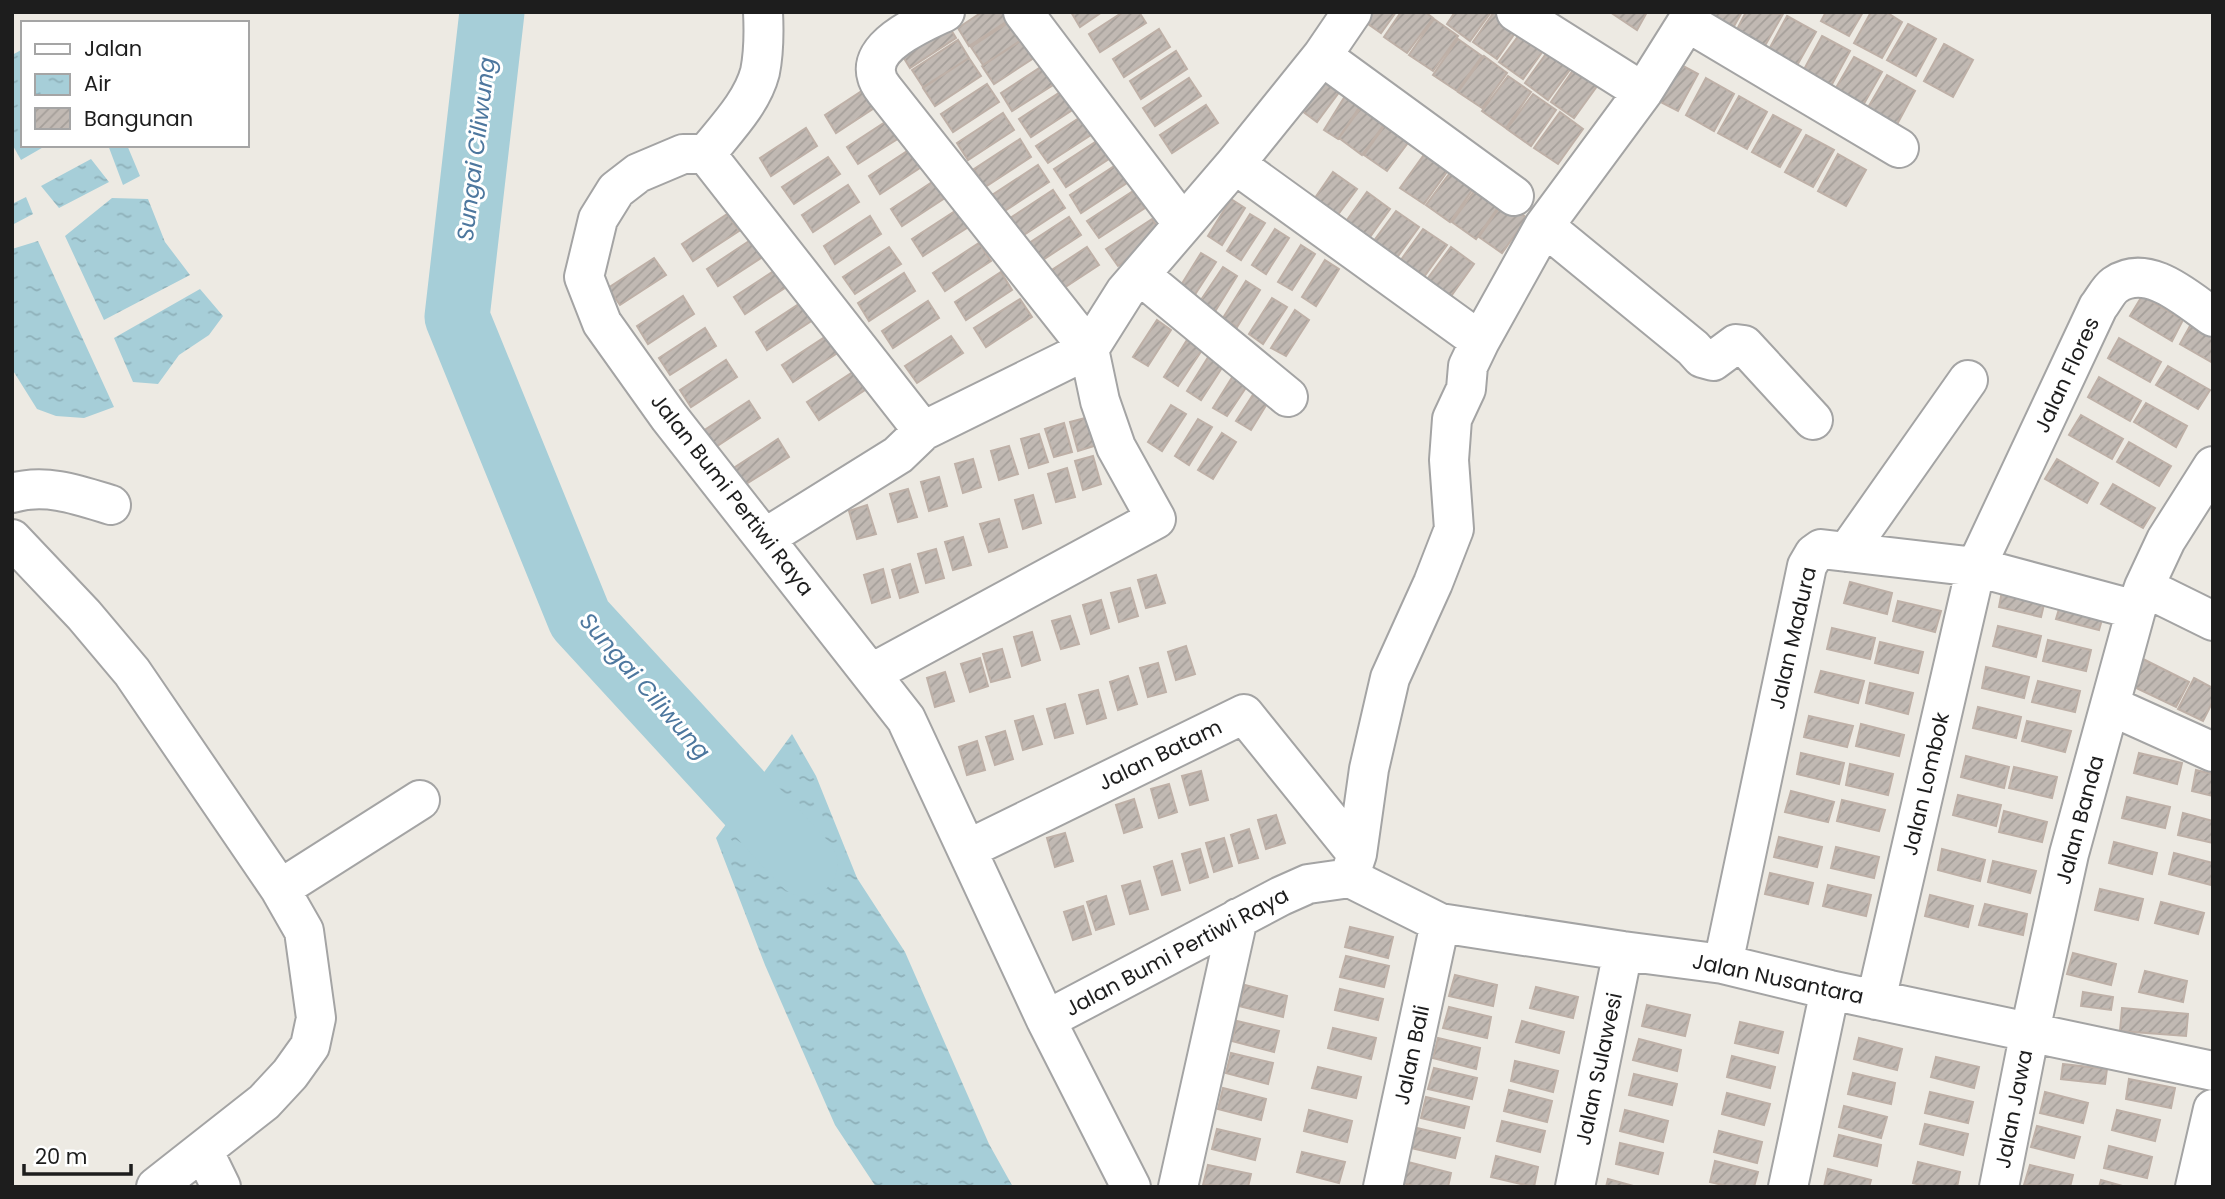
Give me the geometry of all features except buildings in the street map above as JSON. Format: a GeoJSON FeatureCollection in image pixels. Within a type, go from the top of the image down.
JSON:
{"type":"FeatureCollection","features":[{"type":"Feature","properties":{"kind":"street"},"geometry":{"type":"LineString","coordinates":[[763,12],[764,41],[759,74],[743,106],[706,154],[923,431]]}},
{"type":"Feature","properties":{"kind":"street"},"geometry":{"type":"LineString","coordinates":[[872,673],[1156,519],[1116,447],[1100,401],[1089,349],[885,91],[876,75],[878,60],[887,46],[913,27],[945,12]]}},
{"type":"Feature","properties":{"kind":"street"},"geometry":{"type":"LineString","coordinates":[[1023,12],[1183,224]]}},
{"type":"Feature","properties":{"kind":"street"},"geometry":{"type":"LineString","coordinates":[[765,538],[898,455],[923,431],[1089,349],[1125,292],[1235,164],[1322,56],[1352,12]]}},
{"type":"Feature","properties":{"kind":"street"},"geometry":{"type":"LineString","coordinates":[[1516,12],[1643,92]]}},
{"type":"Feature","properties":{"kind":"street"},"geometry":{"type":"LineString","coordinates":[[1353,866],[1369,769],[1390,678],[1454,529],[1449,460],[1452,419],[1466,389],[1468,366],[1544,226],[1643,92],[1690,17],[1899,148]]}},
{"type":"Feature","properties":{"kind":"street"},"geometry":{"type":"LineString","coordinates":[[1322,56],[1514,196]]}},
{"type":"Feature","properties":{"kind":"street","name":"Jalan Bumi Pertiwi Raya"},"geometry":{"type":"LineString","coordinates":[[706,154],[683,155],[638,173],[616,190],[598,219],[584,277],[602,323],[669,417],[906,719],[1046,1020],[1131,1187]]}},
{"type":"Feature","properties":{"kind":"street"},"geometry":{"type":"LineString","coordinates":[[1235,164],[1480,341]]}},
{"type":"Feature","properties":{"kind":"street"},"geometry":{"type":"LineString","coordinates":[[1544,226],[1702,358],[1713,360],[1736,344],[1744,345],[1813,421]]}},
{"type":"Feature","properties":{"kind":"street"},"geometry":{"type":"LineString","coordinates":[[1140,275],[1288,397]]}},
{"type":"Feature","properties":{"kind":"street","name":"Jalan Flores"},"geometry":{"type":"LineString","coordinates":[[1976,567],[2098,307],[2114,286],[2135,277],[2148,278],[2213,317]]}},
{"type":"Feature","properties":{"kind":"street"},"geometry":{"type":"LineString","coordinates":[[1847,552],[1968,380]]}},
{"type":"Feature","properties":{"kind":"street","name":"Jalan Banda"},"geometry":{"type":"LineString","coordinates":[[2030,1031],[2069,854],[2140,598],[2166,540],[2213,466]]}},
{"type":"Feature","properties":{"kind":"street"},"geometry":{"type":"LineString","coordinates":[[12,493],[28,488],[45,488],[111,505]]}},
{"type":"Feature","properties":{"kind":"street"},"geometry":{"type":"LineString","coordinates":[[12,538],[84,615],[132,672],[280,889],[304,931],[316,1018],[310,1046],[290,1074],[264,1102],[156,1187]]}},
{"type":"Feature","properties":{"kind":"street","name":"Jalan Madura"},"geometry":{"type":"LineString","coordinates":[[1723,964],[1807,566],[1814,554],[1821,549],[1976,567],[2140,598],[2213,621]]}},
{"type":"Feature","properties":{"kind":"street","name":"Jalan Lombok"},"geometry":{"type":"LineString","coordinates":[[1876,1000],[1976,567]]}},
{"type":"Feature","properties":{"kind":"street"},"geometry":{"type":"LineString","coordinates":[[2111,706],[2213,752]]}},
{"type":"Feature","properties":{"kind":"street","name":"Jalan Batam"},"geometry":{"type":"LineString","coordinates":[[968,849],[1244,714],[1353,866]]}},
{"type":"Feature","properties":{"kind":"street"},"geometry":{"type":"LineString","coordinates":[[280,889],[420,800]]}},
{"type":"Feature","properties":{"kind":"street","name":"Jalan Bumi Pertiwi Raya"},"geometry":{"type":"LineString","coordinates":[[1046,1020],[1238,918],[1308,884],[1353,866]]}},
{"type":"Feature","properties":{"kind":"street","name":"Jalan Nusantara"},"geometry":{"type":"LineString","coordinates":[[1353,866],[1440,923],[1723,964],[1830,990],[2213,1072]]}},
{"type":"Feature","properties":{"kind":"street"},"geometry":{"type":"LineString","coordinates":[[1178,1187],[1238,918]]}},
{"type":"Feature","properties":{"kind":"street","name":"Jalan Bali"},"geometry":{"type":"LineString","coordinates":[[1383,1187],[1440,923]]}},
{"type":"Feature","properties":{"kind":"street","name":"Jalan Sulawesi"},"geometry":{"type":"LineString","coordinates":[[1575,1187],[1623,951]]}},
{"type":"Feature","properties":{"kind":"street"},"geometry":{"type":"LineString","coordinates":[[1788,1187],[1830,990]]}},
{"type":"Feature","properties":{"kind":"street","name":"Jalan Jawa"},"geometry":{"type":"LineString","coordinates":[[1999,1187],[2030,1031]]}},
{"type":"Feature","properties":{"kind":"street"},"geometry":{"type":"LineString","coordinates":[[2203,1165],[2213,1109]]}},
{"type":"Feature","properties":{"kind":"street"},"geometry":{"type":"LineString","coordinates":[[203,1150],[221,1187]]}},
{"type":"Feature","properties":{"kind":"water"},"geometry":{"type":"Polygon","coordinates":[[[21,50],[21,147],[44,147],[21,160],[12,144],[12,55],[21,50]]]}},
{"type":"Feature","properties":{"kind":"water"},"geometry":{"type":"Polygon","coordinates":[[[109,147],[128,147],[140,176],[123,185],[109,147]]]}},
{"type":"Feature","properties":{"kind":"water"},"geometry":{"type":"Polygon","coordinates":[[[91,159],[109,182],[59,208],[41,186],[91,159]]]}},
{"type":"Feature","properties":{"kind":"water"},"geometry":{"type":"Polygon","coordinates":[[[26,197],[33,214],[12,225],[12,204],[26,197]]]}},
{"type":"Feature","properties":{"kind":"water"},"geometry":{"type":"Polygon","coordinates":[[[112,198],[148,199],[165,242],[190,275],[104,320],[65,236],[112,198]]]}},
{"type":"Feature","properties":{"kind":"water"},"geometry":{"type":"Polygon","coordinates":[[[38,241],[114,407],[84,418],[56,416],[37,409],[12,369],[12,249],[38,241]]]}},
{"type":"Feature","properties":{"kind":"water"},"geometry":{"type":"Polygon","coordinates":[[[200,289],[223,316],[209,335],[179,355],[158,384],[133,382],[114,338],[200,289]]]}},
{"type":"Feature","properties":{"kind":"water"},"geometry":{"type":"Polygon","coordinates":[[[792,734],[816,776],[857,878],[905,952],[989,1144],[1013,1187],[876,1187],[835,1125],[765,965],[716,838],[792,734]]]}},
{"type":"Feature","properties":{"kind":"waterway","name":"Sungai Ciliwung"},"geometry":{"type":"LineString","coordinates":[[492,12],[457,317],[580,619],[805,864]]}}]}
